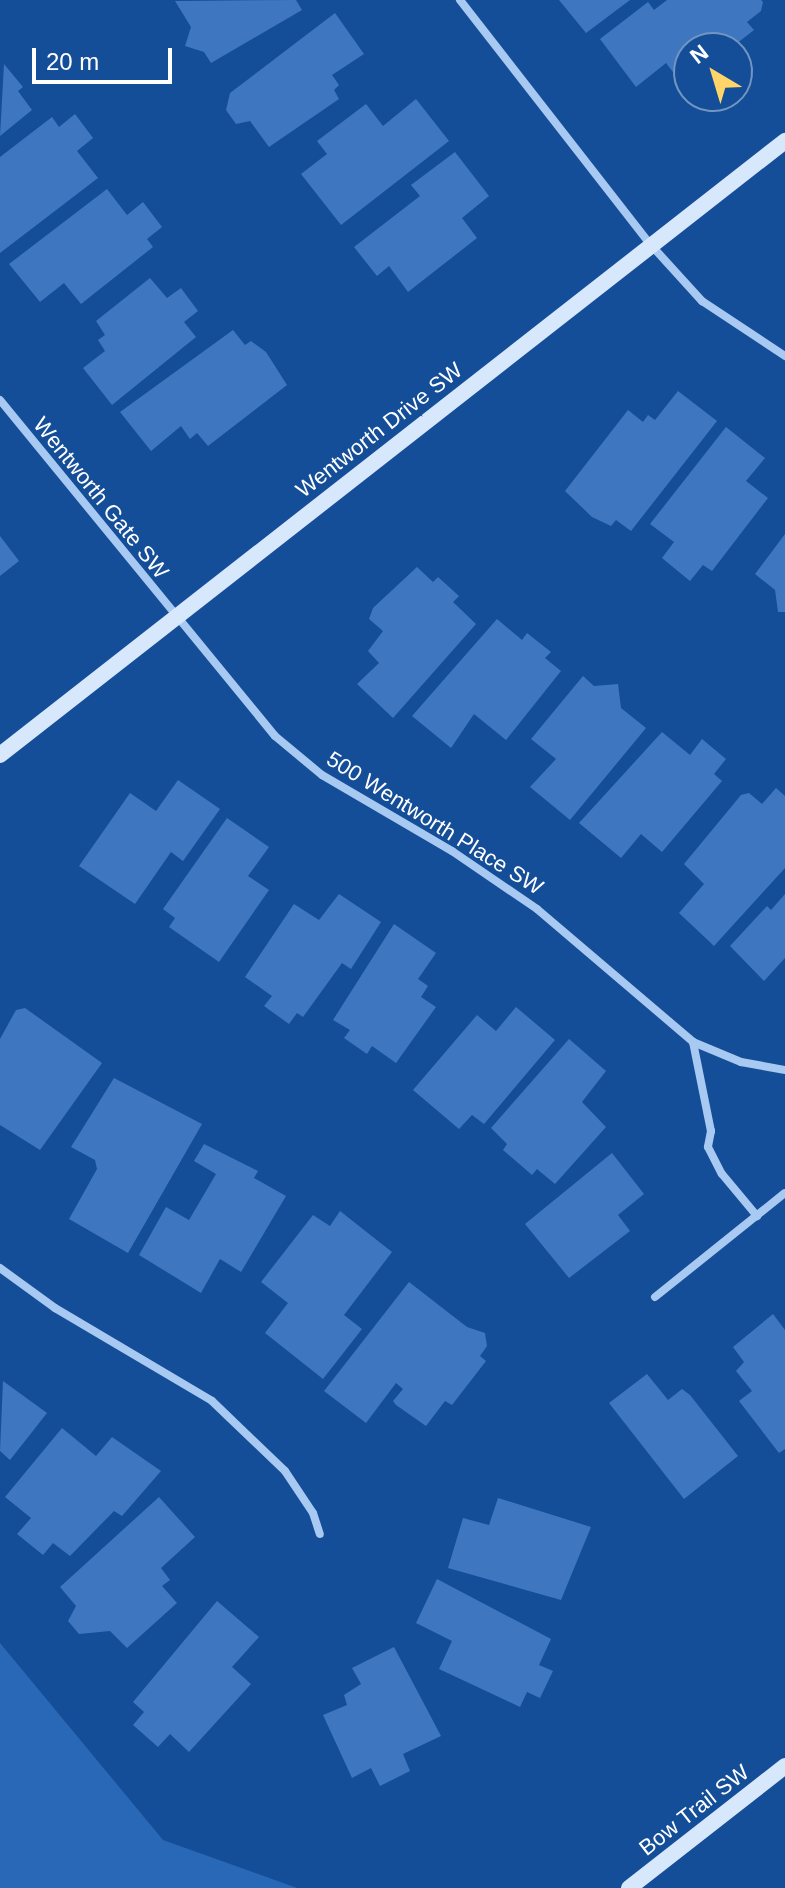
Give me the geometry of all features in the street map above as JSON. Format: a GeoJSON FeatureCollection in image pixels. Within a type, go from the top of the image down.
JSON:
{"type":"FeatureCollection","features":[{"type":"Feature","properties":{"kind":"street"},"geometry":{"type":"LineString","coordinates":[[460,0],[651,245],[702,301],[785,356]]}},
{"type":"Feature","properties":{"kind":"street","name":"Wentworth Drive SW"},"geometry":{"type":"LineString","coordinates":[[0,755],[785,141]]}},
{"type":"Feature","properties":{"kind":"street","name":"Wentworth Gate SW"},"geometry":{"type":"LineString","coordinates":[[0,400],[175,618]]}},
{"type":"Feature","properties":{"kind":"street","name":"500 Wentworth Place SW"},"geometry":{"type":"LineString","coordinates":[[175,618],[275,736],[322,775],[452,851],[537,909],[693,1042],[741,1062],[785,1070]]}},
{"type":"Feature","properties":{"kind":"street"},"geometry":{"type":"LineString","coordinates":[[693,1042],[711,1131],[708,1147],[722,1174],[757,1216]]}},
{"type":"Feature","properties":{"kind":"street"},"geometry":{"type":"LineString","coordinates":[[655,1297],[785,1193]]}},
{"type":"Feature","properties":{"kind":"street"},"geometry":{"type":"LineString","coordinates":[[0,1268],[55,1308],[212,1401],[285,1471],[313,1513],[320,1534]]}},
{"type":"Feature","properties":{"kind":"street","name":"Bow Trail SW"},"geometry":{"type":"LineString","coordinates":[[629,1888],[785,1766]]}},
{"type":"Feature","properties":{"kind":"shaded area"},"geometry":{"type":"Polygon","coordinates":[[[0,1643],[163,1840],[297,1888],[0,1888],[0,1643]]]}},
{"type":"Feature","properties":{"kind":"building"},"geometry":{"type":"Polygon","coordinates":[[[296,0],[302,10],[211,63],[204,52],[185,46],[191,27],[175,1],[296,0]]]}},
{"type":"Feature","properties":{"kind":"building"},"geometry":{"type":"Polygon","coordinates":[[[559,0],[630,0],[586,33],[559,0]]]}},
{"type":"Feature","properties":{"kind":"building"},"geometry":{"type":"Polygon","coordinates":[[[667,0],[763,2],[761,11],[747,22],[754,30],[751,32],[673,32],[673,72],[666,63],[636,87],[600,39],[648,2],[654,10],[667,0]]]}},
{"type":"Feature","properties":{"kind":"building"},"geometry":{"type":"Polygon","coordinates":[[[335,13],[364,54],[332,75],[339,85],[334,90],[339,99],[269,147],[250,121],[236,124],[226,110],[230,93],[335,13]]]}},
{"type":"Feature","properties":{"kind":"building"},"geometry":{"type":"Polygon","coordinates":[[[4,64],[23,87],[18,91],[32,110],[0,136],[4,64]]]}},
{"type":"Feature","properties":{"kind":"building"},"geometry":{"type":"Polygon","coordinates":[[[416,99],[449,141],[341,225],[301,174],[327,154],[317,141],[366,104],[383,126],[416,99]]]}},
{"type":"Feature","properties":{"kind":"building"},"geometry":{"type":"Polygon","coordinates":[[[75,114],[93,138],[77,151],[98,178],[0,253],[0,157],[52,117],[59,127],[75,114]]]}},
{"type":"Feature","properties":{"kind":"building"},"geometry":{"type":"Polygon","coordinates":[[[455,152],[489,196],[462,218],[477,238],[408,292],[389,266],[377,276],[354,247],[420,196],[411,185],[455,152]]]}},
{"type":"Feature","properties":{"kind":"building"},"geometry":{"type":"Polygon","coordinates":[[[107,189],[127,215],[143,202],[162,227],[147,239],[153,247],[81,304],[64,283],[40,302],[9,264],[107,189]]]}},
{"type":"Feature","properties":{"kind":"building"},"geometry":{"type":"Polygon","coordinates":[[[150,278],[167,298],[181,288],[198,311],[184,322],[196,337],[112,405],[83,368],[105,351],[98,340],[105,335],[96,321],[150,278]]]}},
{"type":"Feature","properties":{"kind":"building"},"geometry":{"type":"Polygon","coordinates":[[[233,330],[245,345],[251,341],[266,352],[287,385],[208,446],[197,433],[190,439],[181,426],[151,451],[120,412],[233,330]]]}},
{"type":"Feature","properties":{"kind":"building"},"geometry":{"type":"Polygon","coordinates":[[[678,391],[717,421],[631,531],[616,520],[611,526],[592,517],[565,491],[628,410],[643,422],[648,415],[655,420],[678,391]]]}},
{"type":"Feature","properties":{"kind":"building"},"geometry":{"type":"Polygon","coordinates":[[[726,427],[765,458],[746,481],[768,498],[712,571],[703,565],[690,581],[662,558],[674,542],[650,524],[726,427]]]}},
{"type":"Feature","properties":{"kind":"building"},"geometry":{"type":"Polygon","coordinates":[[[785,534],[785,612],[778,612],[775,590],[755,574],[785,534]]]}},
{"type":"Feature","properties":{"kind":"building"},"geometry":{"type":"Polygon","coordinates":[[[0,536],[19,561],[0,576],[0,536]]]}},
{"type":"Feature","properties":{"kind":"building"},"geometry":{"type":"Polygon","coordinates":[[[417,567],[433,582],[438,577],[459,596],[453,602],[476,624],[393,718],[357,684],[379,663],[368,651],[383,631],[369,619],[373,608],[417,567]]]}},
{"type":"Feature","properties":{"kind":"building"},"geometry":{"type":"Polygon","coordinates":[[[497,619],[522,640],[527,633],[551,652],[545,658],[561,671],[506,740],[474,714],[451,748],[412,716],[497,619]]]}},
{"type":"Feature","properties":{"kind":"building"},"geometry":{"type":"Polygon","coordinates":[[[583,676],[594,686],[618,684],[621,708],[646,728],[570,820],[530,787],[556,759],[531,739],[583,676]]]}},
{"type":"Feature","properties":{"kind":"building"},"geometry":{"type":"Polygon","coordinates":[[[662,732],[690,755],[702,739],[726,759],[714,774],[722,781],[662,852],[641,834],[621,858],[579,823],[662,732]]]}},
{"type":"Feature","properties":{"kind":"building"},"geometry":{"type":"Polygon","coordinates":[[[178,780],[220,809],[183,861],[171,852],[135,904],[79,866],[130,793],[156,811],[178,780]]]}},
{"type":"Feature","properties":{"kind":"building"},"geometry":{"type":"Polygon","coordinates":[[[776,788],[785,796],[785,868],[714,946],[679,913],[704,884],[684,864],[741,795],[749,793],[762,804],[776,788]]]}},
{"type":"Feature","properties":{"kind":"building"},"geometry":{"type":"Polygon","coordinates":[[[227,818],[269,847],[248,876],[269,890],[219,962],[169,927],[175,918],[163,909],[227,818]]]}},
{"type":"Feature","properties":{"kind":"building"},"geometry":{"type":"Polygon","coordinates":[[[339,894],[381,922],[351,969],[342,963],[303,1017],[297,1013],[289,1024],[264,1006],[272,996],[245,977],[294,904],[319,920],[339,894]]]}},
{"type":"Feature","properties":{"kind":"building"},"geometry":{"type":"Polygon","coordinates":[[[785,894],[785,958],[764,981],[730,946],[767,906],[771,910],[785,894]]]}},
{"type":"Feature","properties":{"kind":"building"},"geometry":{"type":"Polygon","coordinates":[[[394,924],[436,953],[418,979],[428,986],[421,997],[436,1007],[396,1063],[372,1046],[367,1054],[344,1038],[350,1030],[333,1020],[394,924]]]}},
{"type":"Feature","properties":{"kind":"building"},"geometry":{"type":"Polygon","coordinates":[[[516,1007],[555,1040],[484,1124],[472,1115],[459,1129],[413,1090],[477,1015],[496,1031],[516,1007]]]}},
{"type":"Feature","properties":{"kind":"building"},"geometry":{"type":"Polygon","coordinates":[[[25,1008],[102,1063],[40,1150],[0,1125],[0,1039],[16,1010],[25,1008]]]}},
{"type":"Feature","properties":{"kind":"building"},"geometry":{"type":"Polygon","coordinates":[[[569,1039],[606,1071],[582,1102],[606,1127],[555,1184],[537,1169],[532,1175],[503,1150],[507,1144],[491,1128],[569,1039]]]}},
{"type":"Feature","properties":{"kind":"building"},"geometry":{"type":"Polygon","coordinates":[[[114,1078],[202,1124],[128,1253],[69,1219],[97,1169],[95,1160],[71,1147],[114,1078]]]}},
{"type":"Feature","properties":{"kind":"building"},"geometry":{"type":"Polygon","coordinates":[[[204,1144],[258,1171],[254,1178],[286,1196],[241,1272],[220,1259],[201,1293],[139,1255],[166,1207],[189,1220],[216,1174],[194,1161],[204,1144]]]}},
{"type":"Feature","properties":{"kind":"building"},"geometry":{"type":"Polygon","coordinates":[[[612,1153],[644,1194],[618,1215],[630,1231],[569,1278],[525,1224],[612,1153]]]}},
{"type":"Feature","properties":{"kind":"building"},"geometry":{"type":"Polygon","coordinates":[[[340,1211],[392,1252],[344,1315],[362,1329],[323,1379],[265,1333],[288,1303],[261,1282],[313,1215],[330,1226],[340,1211]]]}},
{"type":"Feature","properties":{"kind":"building"},"geometry":{"type":"Polygon","coordinates":[[[409,1282],[467,1327],[485,1333],[487,1346],[480,1356],[486,1361],[452,1405],[445,1401],[426,1426],[393,1401],[403,1389],[396,1383],[366,1423],[324,1391],[409,1282]]]}},
{"type":"Feature","properties":{"kind":"building"},"geometry":{"type":"Polygon","coordinates":[[[773,1314],[785,1330],[785,1449],[779,1453],[739,1401],[752,1391],[736,1371],[744,1362],[733,1347],[773,1314]]]}},
{"type":"Feature","properties":{"kind":"building"},"geometry":{"type":"Polygon","coordinates":[[[647,1374],[668,1400],[682,1389],[690,1395],[738,1456],[684,1499],[609,1403],[647,1374]]]}},
{"type":"Feature","properties":{"kind":"building"},"geometry":{"type":"Polygon","coordinates":[[[3,1381],[47,1413],[10,1460],[0,1451],[3,1381]]]}},
{"type":"Feature","properties":{"kind":"building"},"geometry":{"type":"Polygon","coordinates":[[[62,1428],[96,1456],[112,1437],[161,1471],[122,1516],[114,1511],[70,1556],[53,1543],[43,1555],[17,1534],[31,1518],[5,1497],[62,1428]]]}},
{"type":"Feature","properties":{"kind":"building"},"geometry":{"type":"Polygon","coordinates":[[[159,1497],[195,1537],[161,1568],[170,1580],[162,1586],[177,1603],[127,1648],[110,1631],[79,1634],[68,1621],[76,1606],[60,1587],[159,1497]]]}},
{"type":"Feature","properties":{"kind":"building"},"geometry":{"type":"Polygon","coordinates":[[[498,1498],[591,1527],[561,1600],[448,1568],[463,1518],[489,1525],[498,1498]]]}},
{"type":"Feature","properties":{"kind":"building"},"geometry":{"type":"Polygon","coordinates":[[[437,1579],[551,1639],[539,1665],[553,1671],[540,1698],[527,1692],[520,1707],[439,1669],[452,1641],[416,1623],[437,1579]]]}},
{"type":"Feature","properties":{"kind":"building"},"geometry":{"type":"Polygon","coordinates":[[[217,1601],[259,1637],[232,1667],[251,1684],[189,1752],[170,1734],[158,1747],[133,1725],[144,1712],[133,1702],[217,1601]]]}},
{"type":"Feature","properties":{"kind":"building"},"geometry":{"type":"Polygon","coordinates":[[[394,1647],[441,1736],[403,1754],[410,1771],[380,1786],[371,1768],[352,1778],[323,1715],[347,1705],[344,1695],[361,1684],[352,1668],[394,1647]]]}}]}
